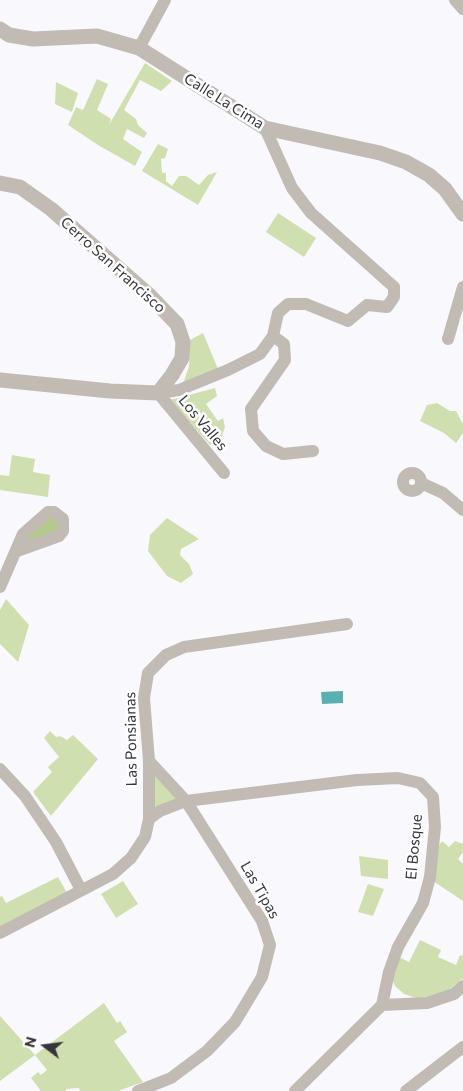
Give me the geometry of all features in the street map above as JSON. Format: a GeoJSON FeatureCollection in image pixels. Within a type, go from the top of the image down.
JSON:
{"type":"FeatureCollection","features":[{"type":"Feature","properties":{"kind":"street"},"geometry":{"type":"LineString","coordinates":[[139,48],[165,0]]}},
{"type":"Feature","properties":{"kind":"street"},"geometry":{"type":"LineString","coordinates":[[454,0],[463,9]]}},
{"type":"Feature","properties":{"kind":"street","name":"Calle La Cima"},"geometry":{"type":"LineString","coordinates":[[0,29],[10,35],[33,39],[98,36],[139,48],[264,128],[380,153],[406,162],[428,175],[445,189],[463,214]]}},
{"type":"Feature","properties":{"kind":"street"},"geometry":{"type":"LineString","coordinates":[[0,380],[110,391],[158,393],[179,390],[228,370],[260,354],[273,336],[278,313],[288,304],[306,304],[348,321],[367,305],[387,307],[394,297],[394,287],[311,213],[292,188],[264,128]]}},
{"type":"Feature","properties":{"kind":"street","name":"Cerro San Francisco"},"geometry":{"type":"LineString","coordinates":[[0,183],[20,187],[40,199],[150,296],[177,324],[183,342],[182,358],[158,393]]}},
{"type":"Feature","properties":{"kind":"street"},"geometry":{"type":"LineString","coordinates":[[448,339],[463,287]]}},
{"type":"Feature","properties":{"kind":"street"},"geometry":{"type":"LineString","coordinates":[[273,336],[284,344],[285,360],[251,409],[253,431],[266,446],[283,454],[312,451]]}},
{"type":"Feature","properties":{"kind":"street","name":"Los Valles"},"geometry":{"type":"LineString","coordinates":[[158,393],[224,473]]}},
{"type":"Feature","properties":{"kind":"street"},"geometry":{"type":"LineString","coordinates":[[421,483],[443,493],[463,510]]}},
{"type":"Feature","properties":{"kind":"street"},"geometry":{"type":"LineString","coordinates":[[0,588],[7,568],[16,551]]}},
{"type":"Feature","properties":{"kind":"street","name":"Las Ponsianas"},"geometry":{"type":"LineString","coordinates":[[0,933],[113,874],[131,858],[145,837],[149,819],[149,761],[144,698],[148,673],[166,655],[184,648],[346,624]]}},
{"type":"Feature","properties":{"kind":"street","name":"Las Tipas"},"geometry":{"type":"LineString","coordinates":[[138,1091],[171,1078],[207,1052],[235,1022],[262,977],[270,945],[262,920],[186,801],[149,761]]}},
{"type":"Feature","properties":{"kind":"street"},"geometry":{"type":"LineString","coordinates":[[0,769],[25,796],[56,842],[81,890]]}},
{"type":"Feature","properties":{"kind":"street","name":"El Bosque"},"geometry":{"type":"LineString","coordinates":[[149,819],[160,811],[186,801],[357,780],[398,778],[420,783],[433,797],[436,827],[430,877],[423,904],[398,947],[389,972],[382,1006]]}},
{"type":"Feature","properties":{"kind":"street"},"geometry":{"type":"LineString","coordinates":[[296,1091],[382,1006],[427,1003],[454,994],[463,986]]}},
{"type":"Feature","properties":{"kind":"street"},"geometry":{"type":"LineString","coordinates":[[406,1091],[463,1047]]}},
{"type":"Feature","properties":{"kind":"green space"},"geometry":{"type":"Polygon","coordinates":[[[145,63],[172,81],[161,91],[140,80],[124,110],[136,119],[138,125],[147,133],[144,138],[127,129],[123,139],[142,152],[135,166],[68,125],[76,107],[83,110],[97,79],[108,84],[97,110],[111,119],[109,125],[145,63]]]}},
{"type":"Feature","properties":{"kind":"green space"},"geometry":{"type":"Polygon","coordinates":[[[56,82],[78,93],[72,112],[55,104],[56,82]]]}},
{"type":"Feature","properties":{"kind":"green space"},"geometry":{"type":"Polygon","coordinates":[[[158,144],[168,149],[165,158],[161,159],[162,173],[166,173],[166,181],[172,186],[179,176],[186,176],[199,185],[208,175],[217,172],[198,205],[142,171],[158,144]]]}},
{"type":"Feature","properties":{"kind":"green space"},"geometry":{"type":"Polygon","coordinates":[[[278,213],[316,238],[304,257],[266,232],[278,213]]]}},
{"type":"Feature","properties":{"kind":"green space"},"geometry":{"type":"Polygon","coordinates":[[[203,333],[218,369],[183,384],[189,366],[190,340],[203,333]]]}},
{"type":"Feature","properties":{"kind":"green space"},"geometry":{"type":"Polygon","coordinates":[[[215,388],[217,396],[206,404],[218,421],[223,418],[225,427],[221,439],[210,445],[170,400],[215,388]]]}},
{"type":"Feature","properties":{"kind":"green space"},"geometry":{"type":"Polygon","coordinates":[[[437,403],[450,411],[456,411],[463,424],[463,433],[456,443],[444,433],[420,421],[427,405],[437,403]]]}},
{"type":"Feature","properties":{"kind":"green space"},"geometry":{"type":"Polygon","coordinates":[[[12,455],[35,459],[33,472],[50,475],[48,497],[0,490],[0,475],[9,476],[12,455]]]}},
{"type":"Feature","properties":{"kind":"green space"},"geometry":{"type":"Polygon","coordinates":[[[54,512],[63,531],[17,551],[23,534],[54,512]]]}},
{"type":"Feature","properties":{"kind":"green space"},"geometry":{"type":"Polygon","coordinates":[[[167,518],[199,539],[181,549],[180,555],[189,564],[193,574],[181,583],[167,576],[148,551],[150,535],[167,518]]]}},
{"type":"Feature","properties":{"kind":"green space"},"geometry":{"type":"Polygon","coordinates":[[[6,599],[29,625],[18,662],[0,644],[0,610],[6,599]]]}},
{"type":"Feature","properties":{"kind":"green space"},"geometry":{"type":"Polygon","coordinates":[[[50,731],[56,737],[60,736],[67,740],[73,735],[98,759],[51,816],[33,792],[52,772],[48,767],[59,757],[44,738],[50,731]]]}},
{"type":"Feature","properties":{"kind":"green space"},"geometry":{"type":"Polygon","coordinates":[[[149,761],[186,801],[149,819],[149,761]]]}},
{"type":"Feature","properties":{"kind":"green space"},"geometry":{"type":"Polygon","coordinates":[[[442,841],[449,847],[455,841],[463,844],[463,852],[458,859],[463,864],[463,901],[433,881],[437,849],[442,841]]]}},
{"type":"Feature","properties":{"kind":"green space"},"geometry":{"type":"Polygon","coordinates":[[[359,856],[388,860],[388,879],[361,876],[359,856]]]}},
{"type":"Feature","properties":{"kind":"green space"},"geometry":{"type":"Polygon","coordinates":[[[58,877],[67,893],[0,931],[0,897],[2,896],[6,903],[58,877]]]}},
{"type":"Feature","properties":{"kind":"green space"},"geometry":{"type":"Polygon","coordinates":[[[123,881],[138,904],[116,918],[101,894],[123,881]]]}},
{"type":"Feature","properties":{"kind":"green space"},"geometry":{"type":"Polygon","coordinates":[[[368,884],[384,889],[373,916],[358,912],[368,884]]]}},
{"type":"Feature","properties":{"kind":"green space"},"geometry":{"type":"Polygon","coordinates":[[[420,940],[441,950],[438,957],[456,965],[460,955],[463,956],[463,978],[449,990],[419,999],[404,994],[395,986],[391,977],[397,956],[409,962],[420,940]]]}},
{"type":"Feature","properties":{"kind":"green space"},"geometry":{"type":"Polygon","coordinates":[[[104,1003],[117,1023],[120,1021],[127,1032],[114,1041],[143,1082],[118,1091],[80,1091],[79,1088],[66,1089],[66,1091],[41,1091],[31,1078],[38,1072],[41,1075],[47,1070],[35,1055],[104,1003]]]}},
{"type":"Feature","properties":{"kind":"green space"},"geometry":{"type":"Polygon","coordinates":[[[0,1016],[35,1055],[0,1081],[0,1016]]]}},
{"type":"Feature","properties":{"kind":"water"},"geometry":{"type":"Polygon","coordinates":[[[343,691],[343,703],[322,704],[321,692],[343,691]]]}}]}
